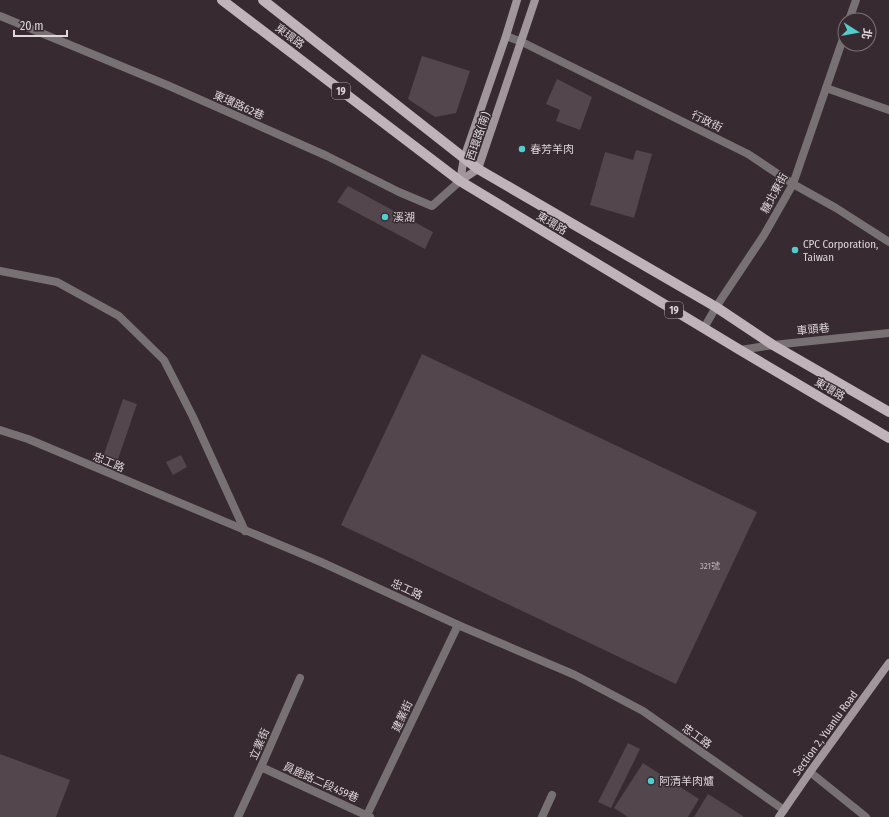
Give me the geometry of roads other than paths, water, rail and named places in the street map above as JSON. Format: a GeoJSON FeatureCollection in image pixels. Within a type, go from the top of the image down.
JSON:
{"type":"FeatureCollection","features":[{"type":"Feature","properties":{"kind":"main road","name":"東環路"},"geometry":{"type":"LineString","coordinates":[[222,0],[460,181],[889,438]]}},
{"type":"Feature","properties":{"kind":"main road","name":"東環路"},"geometry":{"type":"LineString","coordinates":[[263,0],[478,168],[716,307],[773,345],[889,412]]}},
{"type":"Feature","properties":{"kind":"main road","name":"西環路(南)"},"geometry":{"type":"LineString","coordinates":[[460,181],[464,158],[517,0]]}},
{"type":"Feature","properties":{"kind":"main road","name":"西環路(南)"},"geometry":{"type":"LineString","coordinates":[[460,181],[478,168],[535,0]]}},
{"type":"Feature","properties":{"kind":"main road","name":"Section 2, Yuanlu Road"},"geometry":{"type":"LineString","coordinates":[[781,814],[889,663]]}},
{"type":"Feature","properties":{"kind":"street"},"geometry":{"type":"LineString","coordinates":[[852,12],[856,0]]}},
{"type":"Feature","properties":{"kind":"street","name":"東環路62巷"},"geometry":{"type":"LineString","coordinates":[[0,16],[167,84],[320,153],[399,192],[432,206],[460,181]]}},
{"type":"Feature","properties":{"kind":"street","name":"行政街"},"geometry":{"type":"LineString","coordinates":[[506,36],[522,42],[748,154],[793,184],[836,208],[889,242]]}},
{"type":"Feature","properties":{"kind":"street","name":"糖北東街"},"geometry":{"type":"LineString","coordinates":[[704,328],[716,307],[764,235],[793,184],[838,52]]}},
{"type":"Feature","properties":{"kind":"street"},"geometry":{"type":"LineString","coordinates":[[826,88],[889,110]]}},
{"type":"Feature","properties":{"kind":"street"},"geometry":{"type":"LineString","coordinates":[[0,271],[57,282],[119,316],[164,360],[193,417],[246,531]]}},
{"type":"Feature","properties":{"kind":"street","name":"車頭巷"},"geometry":{"type":"LineString","coordinates":[[740,350],[773,345],[889,333]]}},
{"type":"Feature","properties":{"kind":"street","name":"忠工路"},"geometry":{"type":"LineString","coordinates":[[0,430],[28,440],[322,562],[458,625],[575,675],[643,711],[781,814]]}},
{"type":"Feature","properties":{"kind":"street","name":"建業街"},"geometry":{"type":"LineString","coordinates":[[368,816],[458,625]]}},
{"type":"Feature","properties":{"kind":"street","name":"立業街"},"geometry":{"type":"LineString","coordinates":[[238,817],[300,678]]}},
{"type":"Feature","properties":{"kind":"street","name":"員鹿路二段459巷"},"geometry":{"type":"LineString","coordinates":[[261,767],[368,816]]}},
{"type":"Feature","properties":{"kind":"street"},"geometry":{"type":"LineString","coordinates":[[810,772],[866,817]]}},
{"type":"Feature","properties":{"kind":"street"},"geometry":{"type":"LineString","coordinates":[[542,817],[552,795]]}},
{"type":"Feature","properties":{"kind":"place","name":"春芳羊肉"},"geometry":{"type":"Point","coordinates":[522,149]}},
{"type":"Feature","properties":{"kind":"place","name":"溪湖"},"geometry":{"type":"Point","coordinates":[385,217]}},
{"type":"Feature","properties":{"kind":"place","name":"CPC Corporation, Taiwan"},"geometry":{"type":"Point","coordinates":[795,250]}},
{"type":"Feature","properties":{"kind":"place","name":"阿清羊肉爐"},"geometry":{"type":"Point","coordinates":[651,781]}}]}
